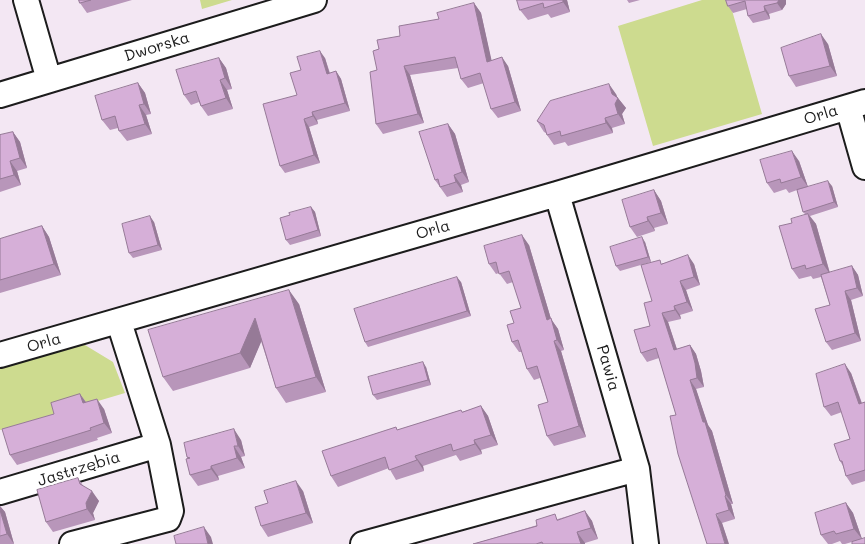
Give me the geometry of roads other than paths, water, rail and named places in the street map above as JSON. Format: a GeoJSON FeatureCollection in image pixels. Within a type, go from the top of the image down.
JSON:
{"type":"FeatureCollection","features":[{"type":"Feature","properties":{"kind":"street"},"geometry":{"type":"LineString","coordinates":[[26,0],[49,80]]}},
{"type":"Feature","properties":{"kind":"street","name":"Dworska"},"geometry":{"type":"LineString","coordinates":[[0,95],[314,0]]}},
{"type":"Feature","properties":{"kind":"street"},"geometry":{"type":"LineString","coordinates":[[856,104],[865,167]]}},
{"type":"Feature","properties":{"kind":"street","name":"Orla"},"geometry":{"type":"LineString","coordinates":[[0,356],[557,194],[856,104]]}},
{"type":"Feature","properties":{"kind":"street","name":"Pawia"},"geometry":{"type":"LineString","coordinates":[[557,194],[637,469],[646,544]]}},
{"type":"Feature","properties":{"kind":"street"},"geometry":{"type":"LineString","coordinates":[[72,544],[168,519],[170,511],[170,499],[158,445],[119,322]]}},
{"type":"Feature","properties":{"kind":"street","name":"Jastrzębia"},"geometry":{"type":"LineString","coordinates":[[0,492],[158,445]]}},
{"type":"Feature","properties":{"kind":"street"},"geometry":{"type":"LineString","coordinates":[[363,544],[637,469]]}}]}
